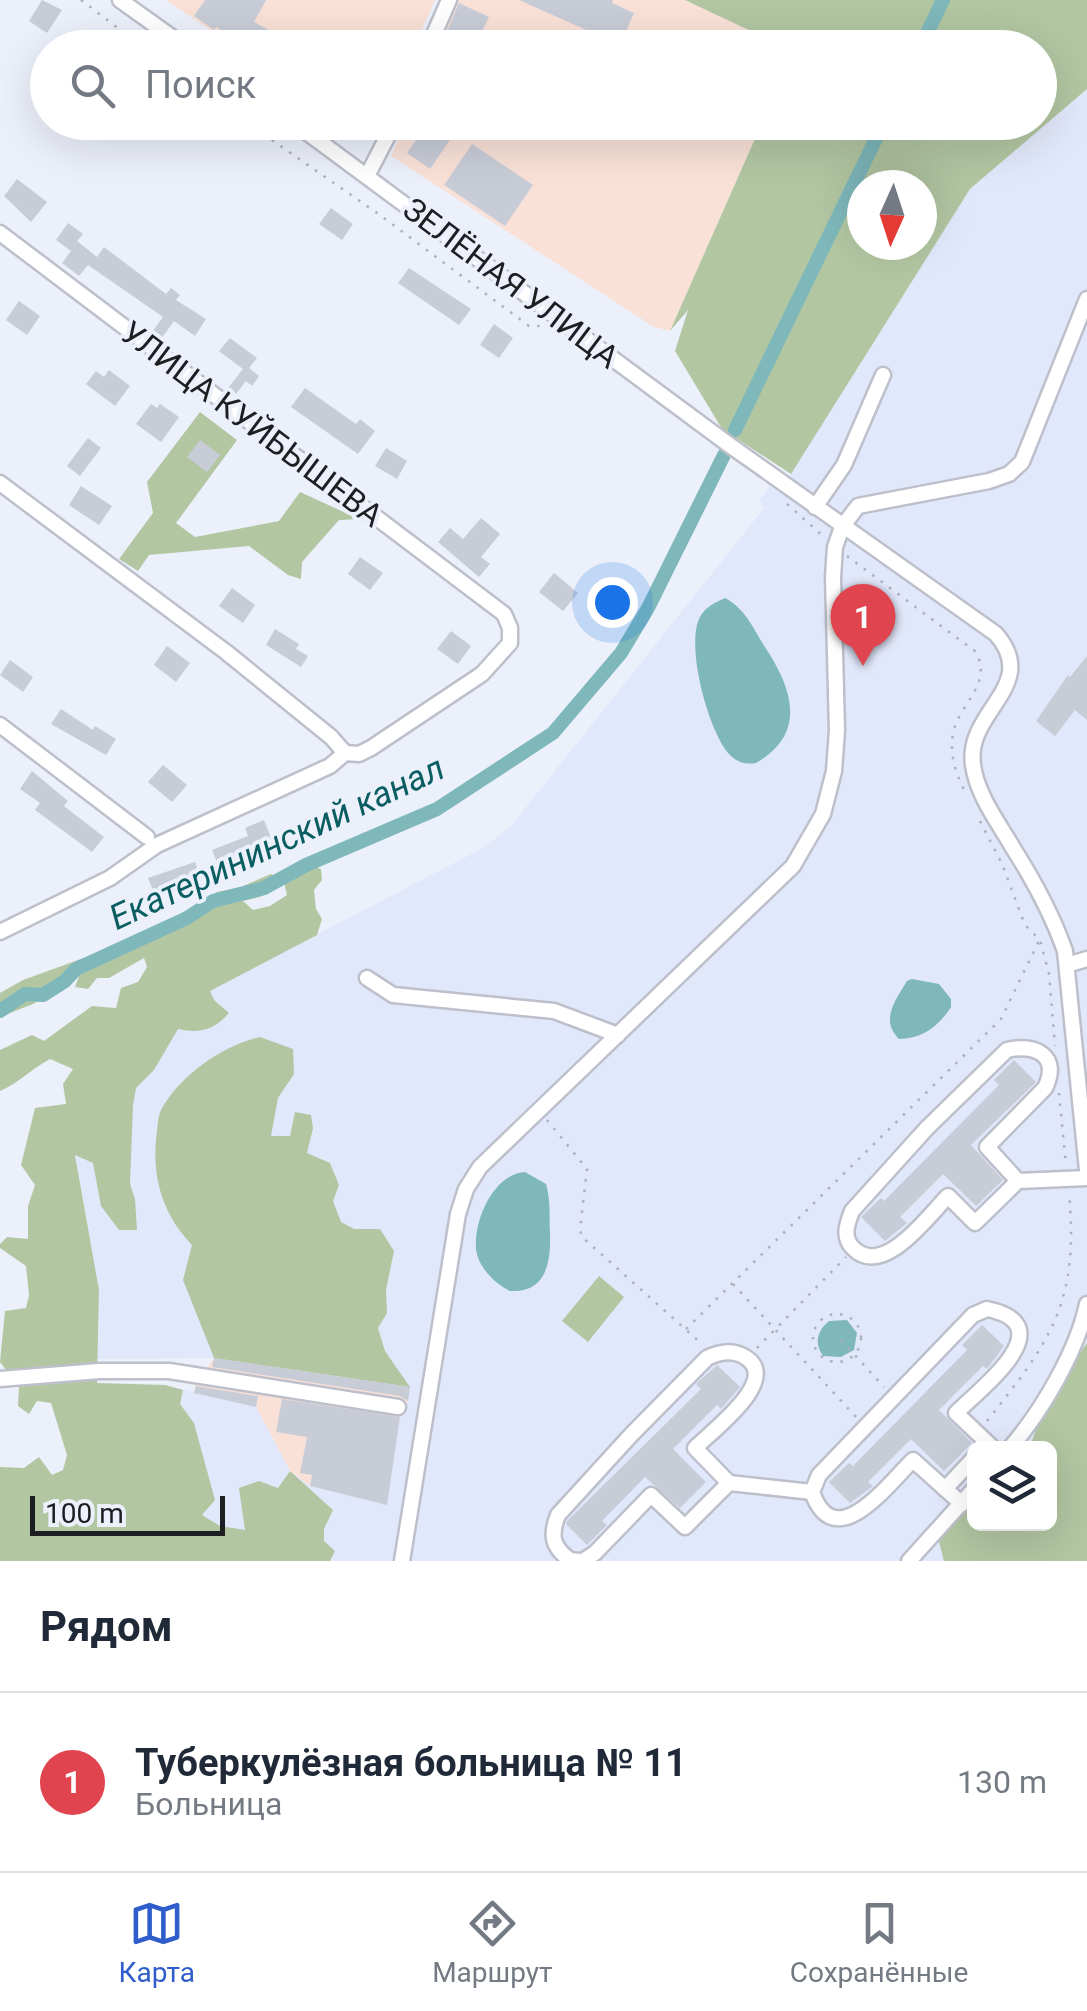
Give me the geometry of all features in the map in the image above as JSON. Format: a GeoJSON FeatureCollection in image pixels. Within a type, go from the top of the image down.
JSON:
{"type":"FeatureCollection","features":[{"type":"Feature","properties":{"kind":"street"},"geometry":{"type":"LineString","coordinates":[[120,0],[162,30]]}},
{"type":"Feature","properties":{"kind":"street"},"geometry":{"type":"LineString","coordinates":[[436,30],[449,0]]}},
{"type":"Feature","properties":{"kind":"street","name":"ЗЕЛЁНАЯ УЛИЦА"},"geometry":{"type":"LineString","coordinates":[[318,140],[728,444],[996,634],[1009,649],[1013,667],[976,732],[973,768],[981,793],[1054,916],[1080,1012],[1087,1170]]}},
{"type":"Feature","properties":{"kind":"street"},"geometry":{"type":"LineString","coordinates":[[367,176],[386,140]]}},
{"type":"Feature","properties":{"kind":"street","name":"УЛИЦА КУЙБЫШЕВА"},"geometry":{"type":"LineString","coordinates":[[0,233],[504,614],[510,628],[510,643],[482,674],[371,748],[358,754],[345,753]]}},
{"type":"Feature","properties":{"kind":"street"},"geometry":{"type":"LineString","coordinates":[[402,1561],[458,1214],[466,1189],[480,1167],[792,866],[823,814],[834,772],[837,730],[833,576],[835,547],[842,527],[858,506],[1009,474],[1022,462],[1087,299]]}},
{"type":"Feature","properties":{"kind":"street"},"geometry":{"type":"LineString","coordinates":[[816,507],[844,465],[883,375]]}},
{"type":"Feature","properties":{"kind":"street"},"geometry":{"type":"LineString","coordinates":[[0,482],[226,652],[345,753],[330,766],[158,845],[110,878],[0,932]]}},
{"type":"Feature","properties":{"kind":"street"},"geometry":{"type":"LineString","coordinates":[[0,724],[147,837]]}},
{"type":"Feature","properties":{"kind":"street"},"geometry":{"type":"LineString","coordinates":[[1067,966],[1087,959]]}},
{"type":"Feature","properties":{"kind":"street"},"geometry":{"type":"LineString","coordinates":[[367,978],[393,996],[554,1011],[618,1035]]}},
{"type":"Feature","properties":{"kind":"street"},"geometry":{"type":"LineString","coordinates":[[1018,1181],[987,1147],[1045,1088],[1050,1078],[1045,1057],[1024,1046],[1006,1050],[928,1128],[852,1211],[847,1239],[867,1257],[882,1257],[948,1196],[974,1223],[1018,1181],[1087,1178]]}},
{"type":"Feature","properties":{"kind":"street"},"geometry":{"type":"LineString","coordinates":[[1016,1441],[1060,1372],[1087,1304]]}},
{"type":"Feature","properties":{"kind":"street"},"geometry":{"type":"LineString","coordinates":[[962,1504],[913,1460],[859,1513],[845,1520],[830,1518],[816,1505],[812,1492],[818,1475],[973,1314],[987,1309],[1012,1319],[1020,1330],[1021,1342],[956,1412],[983,1441]]}},
{"type":"Feature","properties":{"kind":"street"},"geometry":{"type":"LineString","coordinates":[[728,1483],[685,1527],[651,1495],[595,1553],[581,1561],[570,1560],[554,1543],[552,1532],[558,1516],[631,1435],[714,1355],[736,1352],[748,1358],[756,1366],[758,1380],[752,1392],[695,1448],[728,1483],[812,1492]]}},
{"type":"Feature","properties":{"kind":"street"},"geometry":{"type":"LineString","coordinates":[[0,1379],[99,1371],[168,1371],[398,1407]]}},
{"type":"Feature","properties":{"kind":"street"},"geometry":{"type":"LineString","coordinates":[[945,1489],[967,1465]]}},
{"type":"Feature","properties":{"kind":"street"},"geometry":{"type":"LineString","coordinates":[[909,1561],[967,1498]]}},
{"type":"Feature","properties":{"kind":"path"},"geometry":{"type":"LineString","coordinates":[[81,0],[120,30]]}},
{"type":"Feature","properties":{"kind":"path"},"geometry":{"type":"LineString","coordinates":[[272,140],[529,326],[538,328],[564,322]]}},
{"type":"Feature","properties":{"kind":"path"},"geometry":{"type":"LineString","coordinates":[[782,499],[835,547],[976,652],[982,663],[982,676],[953,736],[954,771],[970,802]]}},
{"type":"Feature","properties":{"kind":"path"},"geometry":{"type":"LineString","coordinates":[[978,818],[1002,864],[1026,925],[1040,940],[1049,974],[1056,1061]]}},
{"type":"Feature","properties":{"kind":"path"},"geometry":{"type":"LineString","coordinates":[[686,1329],[1000,1018],[1054,916]]}},
{"type":"Feature","properties":{"kind":"path"},"geometry":{"type":"LineString","coordinates":[[988,1441],[1063,1306],[1070,1272],[1068,1178],[1058,1078]]}},
{"type":"Feature","properties":{"kind":"path"},"geometry":{"type":"LineString","coordinates":[[539,1111],[587,1169],[582,1237],[714,1355]]}},
{"type":"Feature","properties":{"kind":"path"},"geometry":{"type":"LineString","coordinates":[[748,1358],[854,1249]]}},
{"type":"Feature","properties":{"kind":"path"},"geometry":{"type":"LineString","coordinates":[[732,1283],[865,1427]]}},
{"type":"Feature","properties":{"kind":"path"},"geometry":{"type":"LineString","coordinates":[[832,1315],[853,1319],[862,1337],[854,1353],[833,1362],[819,1357],[813,1345],[817,1326],[832,1315]]}},
{"type":"Feature","properties":{"kind":"path"},"geometry":{"type":"LineString","coordinates":[[841,1340],[894,1397]]}},
{"type":"Feature","properties":{"kind":"shaded area"},"geometry":{"type":"Polygon","coordinates":[[[166,0],[435,0],[422,30],[210,30],[166,0]]]}},
{"type":"Feature","properties":{"kind":"shaded area"},"geometry":{"type":"Polygon","coordinates":[[[458,0],[685,0],[749,30],[446,30],[458,0]]]}},
{"type":"Feature","properties":{"kind":"shaded area"},"geometry":{"type":"Polygon","coordinates":[[[1087,89],[1087,1425],[1057,1444],[967,1441],[967,1531],[981,1531],[1013,1561],[88,1561],[165,1385],[256,1407],[290,1471],[310,1486],[386,1504],[400,1414],[410,1387],[214,1358],[98,1359],[99,1290],[63,1084],[82,1057],[483,848],[511,826],[765,507],[759,501],[770,486],[779,492],[925,260],[937,260],[937,241],[970,189],[1027,140],[1057,140],[1057,115],[1087,89]]]}},
{"type":"Feature","properties":{"kind":"shaded area"},"geometry":{"type":"Polygon","coordinates":[[[398,140],[754,140],[670,331],[654,327],[391,156],[398,140]]]}},
{"type":"Feature","properties":{"kind":"shaded area"},"geometry":{"type":"Polygon","coordinates":[[[214,1358],[410,1387],[400,1414],[387,1505],[310,1486],[290,1471],[256,1407],[194,1393],[197,1381],[214,1358]]]}},
{"type":"Feature","properties":{"kind":"green space"},"geometry":{"type":"Polygon","coordinates":[[[685,0],[1087,0],[1087,89],[1057,115],[1057,30],[749,30],[685,0]]]}},
{"type":"Feature","properties":{"kind":"green space"},"geometry":{"type":"Polygon","coordinates":[[[754,140],[1027,140],[970,189],[937,242],[937,170],[847,170],[847,260],[925,260],[791,474],[722,429],[675,351],[688,310],[670,331],[754,140]]]}},
{"type":"Feature","properties":{"kind":"green space"},"geometry":{"type":"Polygon","coordinates":[[[200,412],[237,440],[176,523],[195,537],[279,521],[300,492],[359,519],[339,520],[302,562],[301,579],[288,575],[249,546],[149,555],[138,571],[119,559],[153,513],[147,482],[200,412]]]}},
{"type":"Feature","properties":{"kind":"green space"},"geometry":{"type":"Polygon","coordinates":[[[311,866],[321,869],[322,880],[314,890],[316,909],[322,919],[317,935],[210,991],[229,1013],[206,1029],[178,1029],[154,1070],[136,1088],[130,1184],[137,1230],[119,1230],[101,1206],[93,1163],[75,1155],[99,1290],[97,1383],[165,1385],[183,1390],[180,1404],[194,1423],[215,1500],[202,1515],[220,1526],[245,1530],[239,1488],[259,1481],[278,1488],[290,1471],[333,1510],[324,1529],[324,1541],[335,1551],[330,1561],[0,1561],[0,1467],[24,1468],[39,1457],[52,1475],[63,1470],[67,1455],[51,1403],[37,1401],[29,1414],[18,1406],[19,1387],[0,1362],[5,1311],[26,1308],[29,1295],[26,1266],[0,1248],[0,1244],[7,1237],[28,1239],[28,1206],[35,1185],[21,1165],[35,1108],[66,1104],[63,1084],[73,1069],[50,1059],[0,1091],[0,1050],[32,1035],[44,1041],[92,1006],[116,1008],[121,988],[138,982],[147,967],[144,958],[109,978],[97,978],[88,989],[75,987],[79,976],[33,1004],[0,1017],[0,993],[23,980],[100,952],[217,892],[271,874],[280,878],[274,889],[243,901],[253,910],[270,906],[287,895],[284,882],[288,876],[311,866]]]}},
{"type":"Feature","properties":{"kind":"green space"},"geometry":{"type":"Polygon","coordinates":[[[260,1037],[293,1049],[294,1074],[278,1098],[271,1136],[290,1136],[295,1112],[311,1115],[313,1128],[307,1153],[330,1163],[339,1185],[333,1201],[341,1222],[354,1229],[380,1229],[394,1251],[386,1290],[387,1313],[378,1328],[385,1351],[410,1387],[214,1358],[183,1280],[192,1245],[173,1220],[157,1178],[158,1119],[170,1096],[192,1073],[218,1054],[260,1037]]]}},
{"type":"Feature","properties":{"kind":"green space"},"geometry":{"type":"Polygon","coordinates":[[[599,1276],[624,1297],[588,1342],[562,1321],[599,1276]]]}},
{"type":"Feature","properties":{"kind":"green space"},"geometry":{"type":"Polygon","coordinates":[[[1087,1343],[1087,1561],[944,1561],[938,1538],[967,1508],[967,1531],[1057,1531],[1057,1441],[1032,1441],[1069,1367],[1087,1343]]]}},
{"type":"Feature","properties":{"kind":"water"},"geometry":{"type":"Polygon","coordinates":[[[725,598],[748,620],[788,694],[789,724],[783,738],[756,763],[737,761],[720,741],[706,707],[697,666],[696,630],[700,617],[708,607],[725,598]]]}},
{"type":"Feature","properties":{"kind":"water"},"geometry":{"type":"Polygon","coordinates":[[[907,981],[939,984],[951,999],[951,1007],[929,1030],[899,1039],[891,1025],[891,1010],[907,981]]]}},
{"type":"Feature","properties":{"kind":"water"},"geometry":{"type":"Polygon","coordinates":[[[525,1172],[546,1184],[549,1255],[539,1281],[532,1287],[510,1291],[483,1268],[477,1255],[476,1236],[482,1212],[495,1189],[525,1172]]]}},
{"type":"Feature","properties":{"kind":"water"},"geometry":{"type":"Polygon","coordinates":[[[847,1320],[857,1333],[854,1350],[841,1357],[823,1356],[818,1342],[822,1329],[829,1321],[847,1320]]]}},
{"type":"Feature","properties":{"kind":"building"},"geometry":{"type":"Polygon","coordinates":[[[42,0],[62,10],[49,30],[29,21],[42,0]]]}},
{"type":"Feature","properties":{"kind":"building"},"geometry":{"type":"Polygon","coordinates":[[[205,0],[266,0],[254,22],[269,30],[214,30],[194,16],[205,0]]]}},
{"type":"Feature","properties":{"kind":"building"},"geometry":{"type":"Polygon","coordinates":[[[519,0],[613,0],[612,3],[634,13],[627,30],[586,30],[519,0]]]}},
{"type":"Feature","properties":{"kind":"building"},"geometry":{"type":"Polygon","coordinates":[[[459,3],[489,17],[483,30],[448,30],[459,3]]]}},
{"type":"Feature","properties":{"kind":"building"},"geometry":{"type":"Polygon","coordinates":[[[416,140],[450,140],[430,169],[407,153],[416,140]]]}},
{"type":"Feature","properties":{"kind":"building"},"geometry":{"type":"Polygon","coordinates":[[[472,144],[533,185],[505,226],[444,185],[472,144]]]}},
{"type":"Feature","properties":{"kind":"building"},"geometry":{"type":"Polygon","coordinates":[[[17,179],[47,202],[31,222],[4,196],[17,179]]]}},
{"type":"Feature","properties":{"kind":"building"},"geometry":{"type":"Polygon","coordinates":[[[331,208],[353,224],[342,240],[319,224],[331,208]]]}},
{"type":"Feature","properties":{"kind":"building"},"geometry":{"type":"Polygon","coordinates":[[[68,223],[83,234],[77,241],[97,257],[104,247],[166,294],[171,288],[180,295],[176,300],[206,319],[195,336],[174,321],[161,339],[152,332],[163,317],[88,265],[79,276],[62,263],[71,251],[56,240],[68,223]]]}},
{"type":"Feature","properties":{"kind":"building"},"geometry":{"type":"Polygon","coordinates":[[[409,268],[471,309],[459,325],[398,283],[409,268]]]}},
{"type":"Feature","properties":{"kind":"building"},"geometry":{"type":"Polygon","coordinates":[[[19,301],[40,316],[27,335],[6,320],[19,301]]]}},
{"type":"Feature","properties":{"kind":"building"},"geometry":{"type":"Polygon","coordinates":[[[494,324],[513,338],[499,358],[480,345],[494,324]]]}},
{"type":"Feature","properties":{"kind":"building"},"geometry":{"type":"Polygon","coordinates":[[[230,338],[257,358],[249,368],[259,376],[252,386],[246,381],[236,394],[228,388],[243,369],[219,351],[230,338]]]}},
{"type":"Feature","properties":{"kind":"building"},"geometry":{"type":"Polygon","coordinates":[[[109,370],[130,386],[115,406],[86,384],[96,371],[104,377],[109,370]]]}},
{"type":"Feature","properties":{"kind":"building"},"geometry":{"type":"Polygon","coordinates":[[[305,388],[356,424],[360,419],[375,431],[358,454],[291,407],[305,388]]]}},
{"type":"Feature","properties":{"kind":"building"},"geometry":{"type":"Polygon","coordinates":[[[151,404],[157,408],[160,404],[179,417],[161,442],[136,424],[151,404]]]}},
{"type":"Feature","properties":{"kind":"building"},"geometry":{"type":"Polygon","coordinates":[[[88,438],[101,448],[80,476],[67,466],[88,438]]]}},
{"type":"Feature","properties":{"kind":"building"},"geometry":{"type":"Polygon","coordinates":[[[200,440],[220,455],[207,472],[187,457],[200,440]]]}},
{"type":"Feature","properties":{"kind":"building"},"geometry":{"type":"Polygon","coordinates":[[[386,448],[407,461],[397,479],[375,466],[386,448]]]}},
{"type":"Feature","properties":{"kind":"building"},"geometry":{"type":"Polygon","coordinates":[[[81,486],[112,506],[99,525],[69,505],[81,486]]]}},
{"type":"Feature","properties":{"kind":"building"},"geometry":{"type":"Polygon","coordinates":[[[481,518],[500,534],[481,557],[490,564],[479,577],[438,542],[450,528],[463,539],[481,518]]]}},
{"type":"Feature","properties":{"kind":"building"},"geometry":{"type":"Polygon","coordinates":[[[360,557],[383,573],[370,590],[348,574],[360,557]]]}},
{"type":"Feature","properties":{"kind":"building"},"geometry":{"type":"Polygon","coordinates":[[[554,573],[578,593],[563,611],[539,592],[554,573]]]}},
{"type":"Feature","properties":{"kind":"building"},"geometry":{"type":"Polygon","coordinates":[[[232,588],[255,605],[243,623],[219,606],[232,588]]]}},
{"type":"Feature","properties":{"kind":"building"},"geometry":{"type":"Polygon","coordinates":[[[275,629],[299,644],[296,649],[308,656],[301,667],[266,645],[275,629]]]}},
{"type":"Feature","properties":{"kind":"building"},"geometry":{"type":"Polygon","coordinates":[[[451,631],[471,646],[458,664],[437,649],[451,631]]]}},
{"type":"Feature","properties":{"kind":"building"},"geometry":{"type":"Polygon","coordinates":[[[167,646],[190,663],[176,682],[154,665],[167,646]]]}},
{"type":"Feature","properties":{"kind":"building"},"geometry":{"type":"Polygon","coordinates":[[[1087,656],[1087,720],[1075,710],[1055,736],[1036,721],[1068,675],[1087,656]]]}},
{"type":"Feature","properties":{"kind":"building"},"geometry":{"type":"Polygon","coordinates":[[[10,660],[33,677],[23,692],[0,675],[10,660]]]}},
{"type":"Feature","properties":{"kind":"building"},"geometry":{"type":"Polygon","coordinates":[[[61,709],[93,730],[95,726],[116,739],[106,755],[51,724],[61,709]]]}},
{"type":"Feature","properties":{"kind":"building"},"geometry":{"type":"Polygon","coordinates":[[[163,765],[187,785],[172,802],[148,782],[163,765]]]}},
{"type":"Feature","properties":{"kind":"building"},"geometry":{"type":"Polygon","coordinates":[[[32,771],[68,801],[64,806],[104,837],[92,852],[35,810],[40,803],[20,789],[32,771]]]}},
{"type":"Feature","properties":{"kind":"building"},"geometry":{"type":"Polygon","coordinates":[[[264,820],[272,840],[236,855],[239,862],[220,870],[212,850],[248,836],[245,828],[264,820]]]}},
{"type":"Feature","properties":{"kind":"building"},"geometry":{"type":"Polygon","coordinates":[[[195,862],[202,882],[183,889],[181,884],[155,895],[148,878],[195,862]]]}},
{"type":"Feature","properties":{"kind":"building"},"geometry":{"type":"Polygon","coordinates":[[[1014,1060],[1036,1082],[971,1145],[1003,1180],[976,1206],[943,1174],[900,1217],[907,1223],[885,1241],[861,1217],[881,1198],[884,1201],[999,1085],[994,1080],[1014,1060]]]}},
{"type":"Feature","properties":{"kind":"building"},"geometry":{"type":"Polygon","coordinates":[[[982,1325],[1004,1346],[987,1369],[983,1366],[939,1410],[970,1441],[967,1448],[944,1471],[911,1439],[868,1482],[873,1486],[850,1503],[829,1482],[849,1463],[853,1466],[967,1350],[962,1345],[982,1325]]]}},
{"type":"Feature","properties":{"kind":"building"},"geometry":{"type":"Polygon","coordinates":[[[214,1358],[410,1387],[408,1401],[400,1396],[212,1367],[214,1358]]]}},
{"type":"Feature","properties":{"kind":"building"},"geometry":{"type":"Polygon","coordinates":[[[717,1365],[740,1387],[721,1409],[717,1405],[673,1449],[706,1482],[680,1508],[645,1477],[602,1521],[607,1525],[587,1545],[567,1521],[701,1389],[696,1384],[717,1365]]]}},
{"type":"Feature","properties":{"kind":"building"},"geometry":{"type":"Polygon","coordinates":[[[196,1386],[258,1396],[256,1407],[194,1393],[196,1386]]]}},
{"type":"Feature","properties":{"kind":"building"},"geometry":{"type":"Polygon","coordinates":[[[282,1399],[400,1417],[387,1505],[310,1486],[312,1475],[300,1473],[307,1437],[276,1432],[282,1399]]]}},
{"type":"Feature","properties":{"kind":"waterway","name":"Екатерининский канал"},"geometry":{"type":"LineString","coordinates":[[929,30],[943,0]]}},
{"type":"Feature","properties":{"kind":"waterway","name":"Екатерининский канал"},"geometry":{"type":"LineString","coordinates":[[735,430],[875,140]]}},
{"type":"Feature","properties":{"kind":"waterway","name":"Екатерининский канал"},"geometry":{"type":"LineString","coordinates":[[0,1011],[25,994],[43,995],[76,969],[187,918],[213,901],[264,888],[306,865],[437,809],[553,733],[621,653],[648,608],[724,455]]}},
{"type":"Feature","properties":{"kind":"place","name":"Туберкулёзная больница № 11"},"geometry":{"type":"Point","coordinates":[863,666]}}]}
